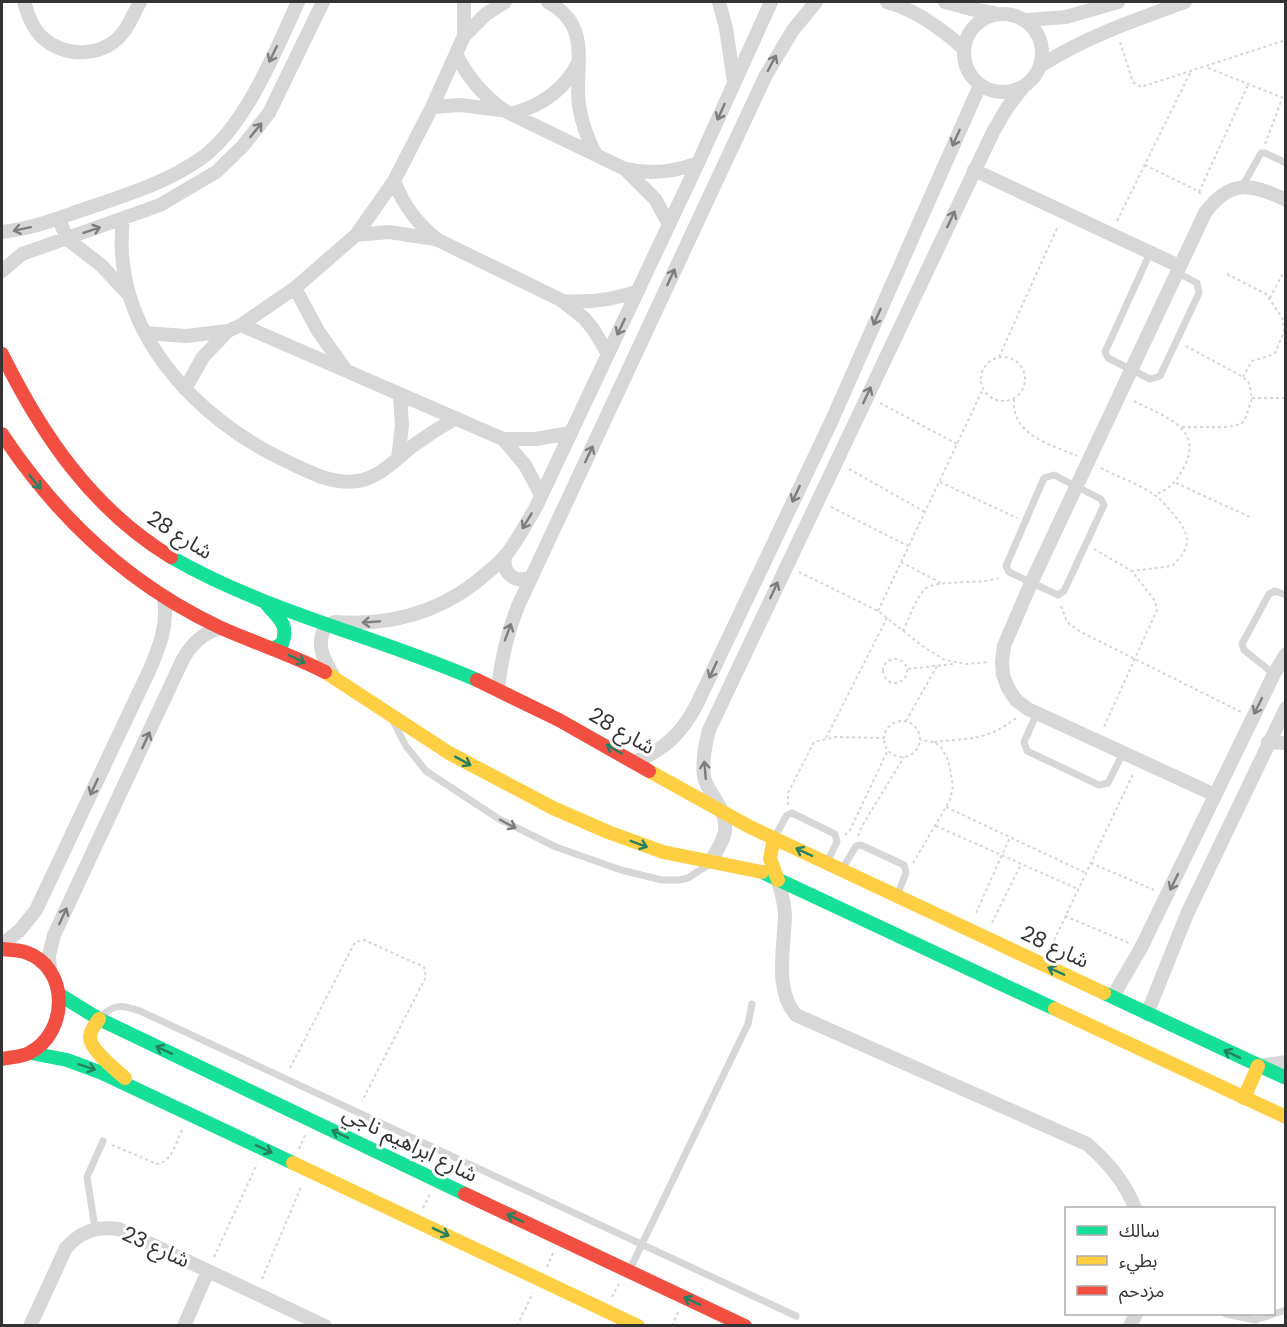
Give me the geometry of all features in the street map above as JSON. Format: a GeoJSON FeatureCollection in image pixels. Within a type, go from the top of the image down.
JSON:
{"type":"FeatureCollection","features":[{"type":"Feature","properties":{"kind":"street"},"geometry":{"type":"LineString","coordinates":[[24,2],[32,25],[42,37],[54,46],[69,51],[84,52],[99,49],[113,42],[124,31],[140,2]]}},
{"type":"Feature","properties":{"kind":"street"},"geometry":{"type":"LineString","coordinates":[[2,232],[16,231],[59,219],[148,188],[204,157],[226,134],[252,96],[298,2]]}},
{"type":"Feature","properties":{"kind":"street"},"geometry":{"type":"LineString","coordinates":[[2,271],[22,254],[160,205],[216,172],[242,147],[269,113],[323,2]]}},
{"type":"Feature","properties":{"kind":"street"},"geometry":{"type":"LineString","coordinates":[[464,2],[464,36]]}},
{"type":"Feature","properties":{"kind":"street"},"geometry":{"type":"LineString","coordinates":[[145,333],[186,336],[228,331],[241,325],[295,288],[356,234],[394,181],[432,107],[464,36],[486,14],[505,2]]}},
{"type":"Feature","properties":{"kind":"street"},"geometry":{"type":"LineString","coordinates":[[548,2],[566,15],[579,42],[579,108],[596,155]]}},
{"type":"Feature","properties":{"kind":"street"},"geometry":{"type":"LineString","coordinates":[[719,2],[728,38],[734,84]]}},
{"type":"Feature","properties":{"kind":"street"},"geometry":{"type":"LineString","coordinates":[[334,678],[321,652],[321,638],[327,625],[335,622],[388,621],[421,613],[457,595],[478,581],[505,557],[542,495],[771,2]]}},
{"type":"Feature","properties":{"kind":"street"},"geometry":{"type":"LineString","coordinates":[[498,689],[505,638],[531,577],[766,75],[793,30],[816,2]]}},
{"type":"Feature","properties":{"kind":"street"},"geometry":{"type":"LineString","coordinates":[[886,2],[913,12],[931,22],[964,48]]}},
{"type":"Feature","properties":{"kind":"street"},"geometry":{"type":"LineString","coordinates":[[711,862],[723,840],[726,822],[724,813],[709,790],[705,777],[705,746],[715,716],[999,119],[1023,87],[1036,75],[1040,66],[1042,46],[1034,27],[1026,20],[1017,15],[997,14],[945,2]]}},
{"type":"Feature","properties":{"kind":"street"},"geometry":{"type":"LineString","coordinates":[[1026,20],[1066,17],[1113,2]]}},
{"type":"Feature","properties":{"kind":"street"},"geometry":{"type":"LineString","coordinates":[[1040,66],[1081,42],[1185,2]]}},
{"type":"Feature","properties":{"kind":"street"},"geometry":{"type":"LineString","coordinates":[[997,14],[987,16],[971,29],[964,48],[967,69],[980,85],[1001,92],[1023,87]]}},
{"type":"Feature","properties":{"kind":"street"},"geometry":{"type":"LineString","coordinates":[[287,26],[307,35]]}},
{"type":"Feature","properties":{"kind":"street"},"geometry":{"type":"LineString","coordinates":[[456,54],[471,81],[487,97],[508,112],[625,169],[639,172],[669,172],[698,163]]}},
{"type":"Feature","properties":{"kind":"street"},"geometry":{"type":"LineString","coordinates":[[432,107],[461,105],[508,112],[533,107],[553,95],[573,72],[580,58]]}},
{"type":"Feature","properties":{"kind":"street"},"geometry":{"type":"LineString","coordinates":[[634,762],[665,746],[678,734],[696,706],[831,420],[980,85]]}},
{"type":"Feature","properties":{"kind":"street"},"geometry":{"type":"LineString","coordinates":[[625,169],[650,194],[669,224]]}},
{"type":"Feature","properties":{"kind":"street"},"geometry":{"type":"LineString","coordinates":[[974,170],[1150,253],[1177,269]]}},
{"type":"Feature","properties":{"kind":"street"},"geometry":{"type":"LineString","coordinates":[[394,181],[399,195],[416,220],[438,240]]}},
{"type":"Feature","properties":{"kind":"street"},"geometry":{"type":"LineString","coordinates":[[1215,795],[1032,711],[1016,700],[1008,688],[1003,675],[1002,661],[1004,646],[1031,583],[1205,213],[1221,195],[1242,187],[1262,189],[1286,200]]}},
{"type":"Feature","properties":{"kind":"street"},"geometry":{"type":"LineString","coordinates":[[59,219],[67,239],[100,265],[128,295]]}},
{"type":"Feature","properties":{"kind":"street"},"geometry":{"type":"LineString","coordinates":[[123,219],[121,257],[128,295],[145,333],[163,363],[185,389],[214,415],[246,438],[280,458],[336,482],[359,481],[380,473],[426,436],[456,418]]}},
{"type":"Feature","properties":{"kind":"street"},"geometry":{"type":"LineString","coordinates":[[356,234],[406,233],[438,240],[561,300],[584,318],[602,341],[608,354]]}},
{"type":"Feature","properties":{"kind":"street"},"geometry":{"type":"LineString","coordinates":[[295,288],[318,331],[346,371]]}},
{"type":"Feature","properties":{"kind":"street"},"geometry":{"type":"LineString","coordinates":[[561,300],[600,301],[638,291]]}},
{"type":"Feature","properties":{"kind":"street"},"geometry":{"type":"LineString","coordinates":[[241,325],[503,439],[536,439],[570,433]]}},
{"type":"Feature","properties":{"kind":"street"},"geometry":{"type":"LineString","coordinates":[[185,389],[203,357],[228,331]]}},
{"type":"Feature","properties":{"kind":"street","name":"شارع 28"},"geometry":{"type":"LineString","coordinates":[[2,354],[37,424],[65,464],[98,500],[135,532],[175,560],[218,583],[327,625],[435,662],[498,689],[554,716],[724,813],[774,838],[1286,1078]]}},
{"type":"Feature","properties":{"kind":"street"},"geometry":{"type":"LineString","coordinates":[[398,458],[402,426],[400,394]]}},
{"type":"Feature","properties":{"kind":"street"},"geometry":{"type":"LineString","coordinates":[[831,420],[851,430]]}},
{"type":"Feature","properties":{"kind":"street"},"geometry":{"type":"LineString","coordinates":[[2,434],[28,474],[58,509],[82,534],[126,572],[164,598],[220,628],[274,648],[334,678],[391,716],[490,776],[574,817],[662,852],[691,860],[746,867],[778,880],[1286,1117]]}},
{"type":"Feature","properties":{"kind":"street"},"geometry":{"type":"LineString","coordinates":[[503,439],[525,465],[542,495]]}},
{"type":"Feature","properties":{"kind":"street"},"geometry":{"type":"LineString","coordinates":[[505,557],[505,568],[511,576],[521,580],[531,577]]}},
{"type":"Feature","properties":{"kind":"street"},"geometry":{"type":"LineString","coordinates":[[2,947],[32,915],[149,671],[163,636],[166,610],[164,598]]}},
{"type":"Feature","properties":{"kind":"street"},"geometry":{"type":"LineString","coordinates":[[264,600],[284,623],[282,644],[274,648]]}},
{"type":"Feature","properties":{"kind":"street"},"geometry":{"type":"LineString","coordinates":[[2,1071],[8,1059],[31,1053],[42,1046],[57,1023],[60,995],[50,972],[49,955],[54,936],[183,659],[195,642],[211,630],[220,628]]}},
{"type":"Feature","properties":{"kind":"street"},"geometry":{"type":"LineString","coordinates":[[1113,996],[1141,948],[1274,674],[1286,654]]}},
{"type":"Feature","properties":{"kind":"street"},"geometry":{"type":"LineString","coordinates":[[149,671],[173,682]]}},
{"type":"Feature","properties":{"kind":"street"},"geometry":{"type":"LineString","coordinates":[[696,706],[715,716]]}},
{"type":"Feature","properties":{"kind":"street"},"geometry":{"type":"LineString","coordinates":[[1147,1014],[1187,914],[1286,708]]}},
{"type":"Feature","properties":{"kind":"street"},"geometry":{"type":"LineString","coordinates":[[1268,742],[1286,743]]}},
{"type":"Feature","properties":{"kind":"street"},"geometry":{"type":"LineString","coordinates":[[774,838],[771,846],[771,864],[778,880],[785,916],[783,989],[796,1015],[1087,1144],[1113,1170],[1134,1207]]}},
{"type":"Feature","properties":{"kind":"street"},"geometry":{"type":"LineString","coordinates":[[57,863],[82,875]]}},
{"type":"Feature","properties":{"kind":"street"},"geometry":{"type":"LineString","coordinates":[[1165,899],[1187,914]]}},
{"type":"Feature","properties":{"kind":"street"},"geometry":{"type":"LineString","coordinates":[[2,947],[31,956],[50,972]]}},
{"type":"Feature","properties":{"kind":"street","name":"شارع ابراهيم ناجي"},"geometry":{"type":"LineString","coordinates":[[60,995],[99,1019],[745,1326]]}},
{"type":"Feature","properties":{"kind":"street"},"geometry":{"type":"LineString","coordinates":[[99,1019],[90,1033],[92,1044],[136,1089]]}},
{"type":"Feature","properties":{"kind":"street"},"geometry":{"type":"LineString","coordinates":[[31,1053],[85,1066],[638,1326]]}},
{"type":"Feature","properties":{"kind":"street"},"geometry":{"type":"LineString","coordinates":[[1244,1098],[1258,1066],[1286,1062]]}},
{"type":"Feature","properties":{"kind":"street","name":"شارع 23"},"geometry":{"type":"LineString","coordinates":[[30,1326],[66,1248],[74,1239],[95,1228],[119,1229],[326,1326]]}},
{"type":"Feature","properties":{"kind":"street"},"geometry":{"type":"LineString","coordinates":[[184,1326],[208,1271]]}},
{"type":"Feature","properties":{"kind":"lane"},"geometry":{"type":"LineString","coordinates":[[1242,187],[1259,155],[1265,153],[1286,163]]}},
{"type":"Feature","properties":{"kind":"lane"},"geometry":{"type":"LineString","coordinates":[[1150,253],[1105,349],[1108,358],[1150,379],[1157,378],[1177,341],[1200,289],[1197,283],[1177,269]]}},
{"type":"Feature","properties":{"kind":"lane"},"geometry":{"type":"LineString","coordinates":[[1054,475],[1076,486],[1101,498],[1104,505],[1064,591],[1058,595],[1009,572],[1006,562],[1047,476],[1054,475]]}},
{"type":"Feature","properties":{"kind":"lane"},"geometry":{"type":"LineString","coordinates":[[1274,674],[1244,650],[1242,644],[1269,594],[1275,591],[1286,595]]}},
{"type":"Feature","properties":{"kind":"lane"},"geometry":{"type":"LineString","coordinates":[[1032,711],[1024,742],[1027,751],[1099,785],[1108,783],[1123,753]]}},
{"type":"Feature","properties":{"kind":"lane"},"geometry":{"type":"LineString","coordinates":[[391,716],[406,746],[426,771],[499,819],[556,847],[621,870],[662,880],[688,878],[711,862]]}},
{"type":"Feature","properties":{"kind":"lane"},"geometry":{"type":"LineString","coordinates":[[774,838],[790,813],[835,834],[837,839],[827,862]]}},
{"type":"Feature","properties":{"kind":"lane"},"geometry":{"type":"LineString","coordinates":[[842,870],[857,845],[894,860],[904,865],[906,873],[897,896]]}},
{"type":"Feature","properties":{"kind":"lane"},"geometry":{"type":"LineString","coordinates":[[627,1270],[642,1245],[748,1024],[752,1004]]}},
{"type":"Feature","properties":{"kind":"lane"},"geometry":{"type":"LineString","coordinates":[[99,1019],[109,1008],[115,1006],[134,1009],[796,1316]]}},
{"type":"Feature","properties":{"kind":"lane"},"geometry":{"type":"LineString","coordinates":[[95,1228],[87,1177],[103,1141]]}},
{"type":"Feature","properties":{"kind":"lane"},"geometry":{"type":"LineString","coordinates":[[1231,1315],[1255,1320],[1270,1315]]}},
{"type":"Feature","properties":{"kind":"path"},"geometry":{"type":"LineString","coordinates":[[1116,27],[1133,82],[1141,87],[1286,40]]}},
{"type":"Feature","properties":{"kind":"path"},"geometry":{"type":"LineString","coordinates":[[1206,67],[1284,99],[1267,135],[1265,153]]}},
{"type":"Feature","properties":{"kind":"path"},"geometry":{"type":"LineString","coordinates":[[1110,234],[1191,72]]}},
{"type":"Feature","properties":{"kind":"path"},"geometry":{"type":"LineString","coordinates":[[1199,192],[1248,84]]}},
{"type":"Feature","properties":{"kind":"path"},"geometry":{"type":"LineString","coordinates":[[1145,165],[1199,192],[1212,203]]}},
{"type":"Feature","properties":{"kind":"path"},"geometry":{"type":"LineString","coordinates":[[999,357],[1064,213]]}},
{"type":"Feature","properties":{"kind":"path"},"geometry":{"type":"LineString","coordinates":[[1270,298],[1286,267]]}},
{"type":"Feature","properties":{"kind":"path"},"geometry":{"type":"LineString","coordinates":[[1227,273],[1260,290],[1270,298],[1285,326],[1275,352],[1252,361],[1243,377]]}},
{"type":"Feature","properties":{"kind":"path"},"geometry":{"type":"LineString","coordinates":[[1177,341],[1243,377],[1249,383],[1252,398],[1245,420],[1235,426],[1182,428]]}},
{"type":"Feature","properties":{"kind":"path"},"geometry":{"type":"LineString","coordinates":[[999,357],[1012,359],[1022,368],[1025,382],[1014,399],[1000,401],[987,395],[983,389],[981,382],[983,369],[987,363],[999,357]]}},
{"type":"Feature","properties":{"kind":"path"},"geometry":{"type":"LineString","coordinates":[[878,611],[983,389]]}},
{"type":"Feature","properties":{"kind":"path"},"geometry":{"type":"LineString","coordinates":[[1120,393],[1182,428],[1189,436],[1190,453],[1176,483],[1154,495]]}},
{"type":"Feature","properties":{"kind":"path"},"geometry":{"type":"LineString","coordinates":[[867,396],[957,444]]}},
{"type":"Feature","properties":{"kind":"path"},"geometry":{"type":"LineString","coordinates":[[1252,398],[1286,398]]}},
{"type":"Feature","properties":{"kind":"path"},"geometry":{"type":"LineString","coordinates":[[1014,399],[1015,416],[1025,431],[1154,495],[1183,525],[1187,545],[1172,566],[1132,571]]}},
{"type":"Feature","properties":{"kind":"path"},"geometry":{"type":"LineString","coordinates":[[836,461],[925,512]]}},
{"type":"Feature","properties":{"kind":"path"},"geometry":{"type":"LineString","coordinates":[[939,482],[1024,522]]}},
{"type":"Feature","properties":{"kind":"path"},"geometry":{"type":"LineString","coordinates":[[1176,483],[1250,517]]}},
{"type":"Feature","properties":{"kind":"path"},"geometry":{"type":"LineString","coordinates":[[818,500],[908,546]]}},
{"type":"Feature","properties":{"kind":"path"},"geometry":{"type":"LineString","coordinates":[[1086,545],[1132,571],[1155,601],[1157,610],[1097,741]]}},
{"type":"Feature","properties":{"kind":"path"},"geometry":{"type":"LineString","coordinates":[[901,562],[941,583]]}},
{"type":"Feature","properties":{"kind":"path"},"geometry":{"type":"LineString","coordinates":[[786,566],[878,611],[936,656],[966,664],[1002,661]]}},
{"type":"Feature","properties":{"kind":"path"},"geometry":{"type":"LineString","coordinates":[[903,631],[925,589],[941,583],[984,582],[1009,572]]}},
{"type":"Feature","properties":{"kind":"path"},"geometry":{"type":"LineString","coordinates":[[1058,595],[1064,617],[1072,627],[1253,718]]}},
{"type":"Feature","properties":{"kind":"path"},"geometry":{"type":"LineString","coordinates":[[826,738],[887,618]]}},
{"type":"Feature","properties":{"kind":"path"},"geometry":{"type":"LineString","coordinates":[[895,659],[903,662],[908,669],[905,678],[898,683],[890,682],[884,670],[887,662],[895,659]]}},
{"type":"Feature","properties":{"kind":"path"},"geometry":{"type":"LineString","coordinates":[[908,669],[956,663]]}},
{"type":"Feature","properties":{"kind":"path"},"geometry":{"type":"LineString","coordinates":[[906,721],[937,666]]}},
{"type":"Feature","properties":{"kind":"path"},"geometry":{"type":"LineString","coordinates":[[920,740],[934,742],[991,735],[1032,711]]}},
{"type":"Feature","properties":{"kind":"path"},"geometry":{"type":"LineString","coordinates":[[906,721],[917,728],[920,740],[915,751],[904,757],[898,757],[888,750],[884,738],[889,726],[906,721]]}},
{"type":"Feature","properties":{"kind":"path"},"geometry":{"type":"LineString","coordinates":[[790,813],[788,793],[810,746],[826,738],[884,738]]}},
{"type":"Feature","properties":{"kind":"path"},"geometry":{"type":"LineString","coordinates":[[905,868],[915,862],[952,794],[952,779],[945,752],[934,742]]}},
{"type":"Feature","properties":{"kind":"path"},"geometry":{"type":"LineString","coordinates":[[837,839],[850,830],[888,750]]}},
{"type":"Feature","properties":{"kind":"path"},"geometry":{"type":"LineString","coordinates":[[857,845],[859,831],[904,757]]}},
{"type":"Feature","properties":{"kind":"path"},"geometry":{"type":"LineString","coordinates":[[1042,964],[1140,760]]}},
{"type":"Feature","properties":{"kind":"path"},"geometry":{"type":"LineString","coordinates":[[946,807],[1086,873]]}},
{"type":"Feature","properties":{"kind":"path"},"geometry":{"type":"LineString","coordinates":[[936,826],[1078,889]]}},
{"type":"Feature","properties":{"kind":"path"},"geometry":{"type":"LineString","coordinates":[[969,930],[1010,837]]}},
{"type":"Feature","properties":{"kind":"path"},"geometry":{"type":"LineString","coordinates":[[1091,863],[1165,899]]}},
{"type":"Feature","properties":{"kind":"path"},"geometry":{"type":"LineString","coordinates":[[986,938],[1021,864]]}},
{"type":"Feature","properties":{"kind":"path"},"geometry":{"type":"LineString","coordinates":[[1065,916],[1141,948]]}},
{"type":"Feature","properties":{"kind":"path"},"geometry":{"type":"LineString","coordinates":[[285,1078],[355,942],[364,940],[424,968],[426,977],[357,1113]]}},
{"type":"Feature","properties":{"kind":"path"},"geometry":{"type":"LineString","coordinates":[[103,1141],[157,1164],[162,1164],[169,1159],[189,1114]]}},
{"type":"Feature","properties":{"kind":"path"},"geometry":{"type":"LineString","coordinates":[[293,1163],[312,1120]]}},
{"type":"Feature","properties":{"kind":"path"},"geometry":{"type":"LineString","coordinates":[[208,1271],[264,1149]]}},
{"type":"Feature","properties":{"kind":"path"},"geometry":{"type":"LineString","coordinates":[[256,1293],[308,1170]]}},
{"type":"Feature","properties":{"kind":"path"},"geometry":{"type":"LineString","coordinates":[[417,1221],[436,1180]]}},
{"type":"Feature","properties":{"kind":"path"},"geometry":{"type":"LineString","coordinates":[[517,1326],[559,1239]]}},
{"type":"Feature","properties":{"kind":"path"},"geometry":{"type":"LineString","coordinates":[[605,1310],[627,1270]]}},
{"type":"Feature","properties":{"kind":"traffic: fast"},"geometry":{"type":"LineString","coordinates":[[171,557],[245,593],[477,680]]}},
{"type":"Feature","properties":{"kind":"traffic: fast"},"geometry":{"type":"LineString","coordinates":[[266,603],[281,621],[284,631],[282,644],[274,648]]}},
{"type":"Feature","properties":{"kind":"traffic: fast"},"geometry":{"type":"LineString","coordinates":[[762,872],[1055,1009]]}},
{"type":"Feature","properties":{"kind":"traffic: fast"},"geometry":{"type":"LineString","coordinates":[[1104,993],[1286,1078]]}},
{"type":"Feature","properties":{"kind":"traffic: fast"},"geometry":{"type":"LineString","coordinates":[[60,995],[99,1019],[465,1194]]}},
{"type":"Feature","properties":{"kind":"traffic: fast"},"geometry":{"type":"LineString","coordinates":[[31,1053],[67,1060],[102,1073],[293,1163]]}},
{"type":"Feature","properties":{"kind":"traffic: slow"},"geometry":{"type":"LineString","coordinates":[[325,672],[449,753],[553,808],[608,832],[663,852],[762,872]]}},
{"type":"Feature","properties":{"kind":"traffic: slow"},"geometry":{"type":"LineString","coordinates":[[649,771],[750,827],[1104,993]]}},
{"type":"Feature","properties":{"kind":"traffic: slow"},"geometry":{"type":"LineString","coordinates":[[774,838],[770,859],[778,880]]}},
{"type":"Feature","properties":{"kind":"traffic: slow"},"geometry":{"type":"LineString","coordinates":[[1055,1009],[1286,1117]]}},
{"type":"Feature","properties":{"kind":"traffic: slow"},"geometry":{"type":"LineString","coordinates":[[99,1019],[91,1032],[91,1042],[104,1059],[125,1078]]}},
{"type":"Feature","properties":{"kind":"traffic: slow"},"geometry":{"type":"LineString","coordinates":[[1244,1098],[1258,1066]]}},
{"type":"Feature","properties":{"kind":"traffic: slow"},"geometry":{"type":"LineString","coordinates":[[293,1163],[638,1326]]}},
{"type":"Feature","properties":{"kind":"traffic: jam"},"geometry":{"type":"LineString","coordinates":[[2,354],[34,413],[72,468],[117,516],[171,557]]}},
{"type":"Feature","properties":{"kind":"traffic: jam"},"geometry":{"type":"LineString","coordinates":[[2,434],[46,493],[97,546],[125,569],[186,610],[219,627],[325,672]]}},
{"type":"Feature","properties":{"kind":"traffic: jam"},"geometry":{"type":"LineString","coordinates":[[477,680],[559,720],[649,771]]}},
{"type":"Feature","properties":{"kind":"traffic: jam"},"geometry":{"type":"LineString","coordinates":[[2,949],[25,952],[40,960],[50,971],[57,985],[59,1001],[52,1031],[42,1044],[29,1053],[2,1059]]}},
{"type":"Feature","properties":{"kind":"traffic: jam"},"geometry":{"type":"LineString","coordinates":[[465,1194],[745,1326]]}}]}
